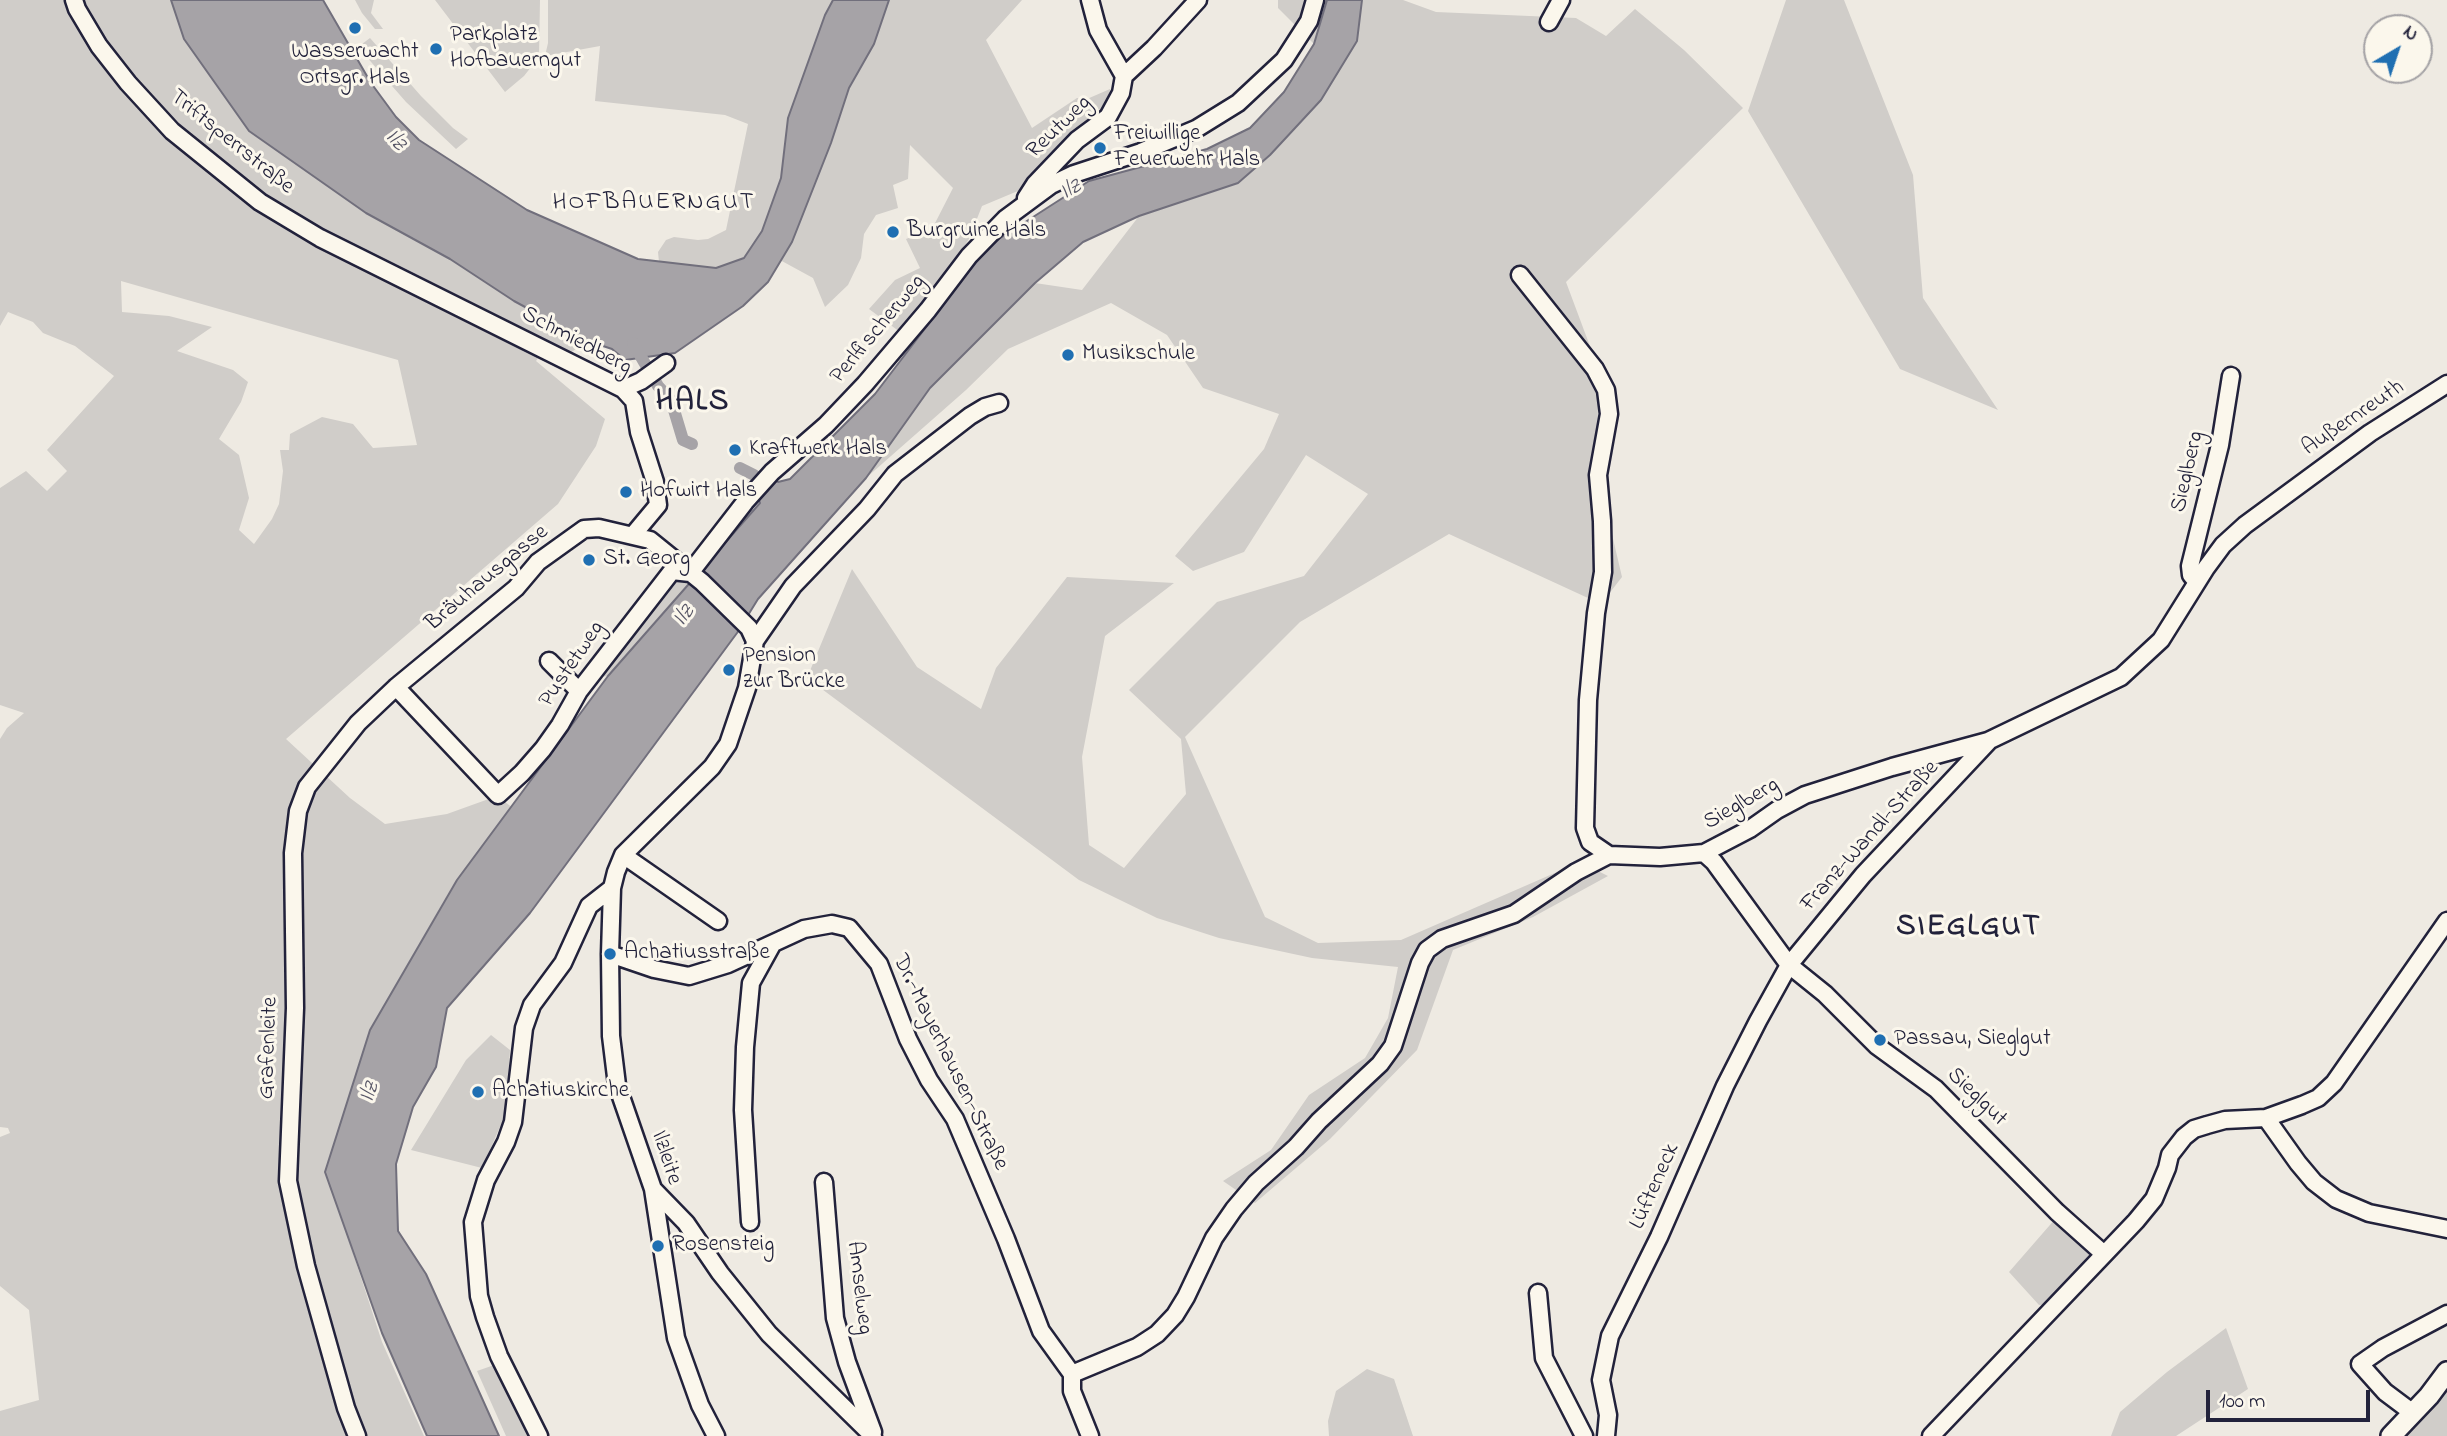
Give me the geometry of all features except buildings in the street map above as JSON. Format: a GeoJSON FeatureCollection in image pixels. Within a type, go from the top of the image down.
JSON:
{"type":"FeatureCollection","features":[{"type":"Feature","properties":{"kind":"main road"},"geometry":{"type":"LineString","coordinates":[[2391,1436],[2447,1372]]}},
{"type":"Feature","properties":{"kind":"street","name":"Triftsperrstraße"},"geometry":{"type":"LineString","coordinates":[[74,0],[99,46],[128,83],[172,131],[260,202],[320,238],[474,314]]}},
{"type":"Feature","properties":{"kind":"street"},"geometry":{"type":"LineString","coordinates":[[1090,0],[1098,30],[1124,76],[1198,0]]}},
{"type":"Feature","properties":{"kind":"street","name":"Perlfischerweg"},"geometry":{"type":"LineString","coordinates":[[690,573],[772,472],[826,425],[865,384],[928,310],[969,256],[1005,219],[1051,185],[1074,174],[1196,130],[1238,103],[1284,61],[1304,31],[1315,0]]}},
{"type":"Feature","properties":{"kind":"street"},"geometry":{"type":"LineString","coordinates":[[1549,22],[1561,0]]}},
{"type":"Feature","properties":{"kind":"street","name":"Reutweg"},"geometry":{"type":"LineString","coordinates":[[1019,208],[1047,171],[1077,140],[1108,117],[1121,93],[1124,76]]}},
{"type":"Feature","properties":{"kind":"street"},"geometry":{"type":"LineString","coordinates":[[1090,1436],[1072,1391],[1072,1374],[1137,1347],[1157,1334],[1175,1315],[1214,1238],[1234,1209],[1256,1183],[1296,1147],[1387,1055],[1396,1038],[1420,963],[1427,950],[1442,939],[1463,934],[1514,914],[1576,872],[1609,855],[1590,842],[1585,828],[1588,700],[1596,613],[1603,572],[1598,475],[1609,414],[1606,390],[1595,369],[1520,275]]}},
{"type":"Feature","properties":{"kind":"street","name":"Schmiedberg"},"geometry":{"type":"LineString","coordinates":[[474,314],[623,389],[634,401],[639,432],[655,482],[658,505],[632,535]]}},
{"type":"Feature","properties":{"kind":"street"},"geometry":{"type":"LineString","coordinates":[[623,389],[662,367]]}},
{"type":"Feature","properties":{"kind":"street","name":"Sieglberg"},"geometry":{"type":"LineString","coordinates":[[1609,855],[1660,857],[1704,853],[1805,794],[1989,741],[2121,677],[2161,640],[2196,581],[2191,575],[2190,566],[2220,445],[2231,376]]}},
{"type":"Feature","properties":{"kind":"street","name":"Außernreuth"},"geometry":{"type":"LineString","coordinates":[[2196,581],[2223,545],[2287,492],[2370,433],[2447,384]]}},
{"type":"Feature","properties":{"kind":"street"},"geometry":{"type":"LineString","coordinates":[[539,1436],[499,1356],[485,1317],[479,1296],[473,1222],[486,1180],[513,1122],[524,1028],[532,1005],[563,963],[589,906],[612,888],[623,855],[712,767],[728,744],[747,688],[752,635],[793,586],[867,509],[895,474],[970,416],[999,403]]}},
{"type":"Feature","properties":{"kind":"street","name":"Bräuhausgasse"},"geometry":{"type":"LineString","coordinates":[[396,687],[516,588],[538,562],[584,529],[599,528],[650,540],[690,573],[752,635]]}},
{"type":"Feature","properties":{"kind":"street","name":"Pustetweg"},"geometry":{"type":"LineString","coordinates":[[396,687],[498,795],[522,773],[542,749],[560,725],[579,691],[672,571],[690,573]]}},
{"type":"Feature","properties":{"kind":"street"},"geometry":{"type":"LineString","coordinates":[[549,661],[579,691]]}},
{"type":"Feature","properties":{"kind":"street","name":"Grafenleite"},"geometry":{"type":"LineString","coordinates":[[357,1436],[346,1408],[306,1266],[288,1181],[295,1008],[293,853],[298,811],[307,788],[358,723],[396,687]]}},
{"type":"Feature","properties":{"kind":"street","name":"Franz-Wandl-Straße"},"geometry":{"type":"LineString","coordinates":[[1789,965],[1863,875],[1989,741]]}},
{"type":"Feature","properties":{"kind":"street","name":"Sieglgut"},"geometry":{"type":"LineString","coordinates":[[1704,853],[1714,862],[1789,965],[1825,994],[1877,1046],[1936,1089],[2057,1212],[2104,1254]]}},
{"type":"Feature","properties":{"kind":"street"},"geometry":{"type":"LineString","coordinates":[[623,855],[718,921]]}},
{"type":"Feature","properties":{"kind":"street","name":"Ilzleite"},"geometry":{"type":"LineString","coordinates":[[612,888],[611,1036],[617,1085],[653,1189],[676,1338],[700,1405],[716,1436]]}},
{"type":"Feature","properties":{"kind":"street"},"geometry":{"type":"LineString","coordinates":[[1931,1436],[2151,1204],[2171,1155],[2184,1137],[2194,1129],[2225,1120],[2266,1118],[2318,1098],[2334,1083],[2447,921]]}},
{"type":"Feature","properties":{"kind":"street","name":"Dr.-Mayerhausen-Straße"},"geometry":{"type":"LineString","coordinates":[[610,954],[654,969],[689,975],[728,964],[804,929],[832,924],[849,928],[879,964],[908,1038],[929,1080],[955,1119],[1006,1239],[1041,1331],[1072,1374]]}},
{"type":"Feature","properties":{"kind":"street"},"geometry":{"type":"LineString","coordinates":[[750,1222],[743,1110],[745,1047],[751,983],[772,945]]}},
{"type":"Feature","properties":{"kind":"street","name":"Lüfteneck"},"geometry":{"type":"LineString","coordinates":[[1606,1436],[1608,1415],[1601,1380],[1610,1336],[1659,1237],[1725,1086],[1789,965]]}},
{"type":"Feature","properties":{"kind":"street"},"geometry":{"type":"LineString","coordinates":[[2266,1118],[2314,1182],[2336,1199],[2369,1213],[2447,1229]]}},
{"type":"Feature","properties":{"kind":"street","name":"Amselweg"},"geometry":{"type":"LineString","coordinates":[[824,1182],[835,1318],[847,1362],[874,1436]]}},
{"type":"Feature","properties":{"kind":"street"},"geometry":{"type":"LineString","coordinates":[[653,1189],[686,1223],[720,1273],[769,1334],[874,1436]]}},
{"type":"Feature","properties":{"kind":"street"},"geometry":{"type":"LineString","coordinates":[[1538,1293],[1544,1358],[1584,1436]]}},
{"type":"Feature","properties":{"kind":"street"},"geometry":{"type":"LineString","coordinates":[[2413,1413],[2385,1392],[2360,1364],[2383,1348],[2447,1314]]}},
{"type":"Feature","properties":{"kind":"shaded area"},"geometry":{"type":"Polygon","coordinates":[[[0,0],[171,0],[184,39],[450,259],[514,301],[588,341],[567,355],[548,344],[536,361],[605,419],[596,446],[558,504],[286,739],[350,798],[385,824],[447,814],[497,796],[513,808],[452,887],[370,1030],[326,1170],[382,1342],[424,1436],[0,1436],[0,1411],[39,1400],[29,1310],[0,1286],[0,1137],[10,1133],[8,1128],[0,1127],[0,739],[7,728],[24,713],[0,705],[0,488],[26,471],[47,491],[67,471],[47,450],[114,376],[75,346],[43,333],[33,322],[8,312],[0,326],[0,0]],[[121,281],[122,312],[169,316],[212,327],[177,351],[233,370],[248,382],[241,402],[219,439],[239,455],[249,498],[239,530],[254,544],[279,504],[283,471],[280,450],[289,450],[290,434],[322,417],[353,424],[373,448],[417,445],[398,360],[121,281]]]}},
{"type":"Feature","properties":{"kind":"shaded area"},"geometry":{"type":"Polygon","coordinates":[[[355,0],[374,0],[371,13],[383,29],[375,29],[355,0]]]}},
{"type":"Feature","properties":{"kind":"shaded area"},"geometry":{"type":"Polygon","coordinates":[[[435,0],[540,0],[539,57],[524,76],[505,92],[435,0]]]}},
{"type":"Feature","properties":{"kind":"shaded area"},"geometry":{"type":"Polygon","coordinates":[[[548,0],[833,0],[825,15],[788,118],[781,178],[762,231],[744,258],[716,268],[659,262],[658,252],[666,240],[674,237],[708,239],[726,230],[748,124],[725,115],[595,101],[600,46],[545,56],[548,43],[548,0]]]}},
{"type":"Feature","properties":{"kind":"shaded area"},"geometry":{"type":"Polygon","coordinates":[[[889,0],[1022,0],[986,40],[1032,128],[1077,98],[1087,99],[1110,89],[1109,109],[1025,188],[982,206],[969,239],[904,335],[869,309],[895,280],[920,268],[906,239],[932,229],[953,188],[910,145],[908,179],[893,185],[898,208],[876,215],[864,234],[861,258],[848,285],[825,307],[813,278],[780,260],[792,242],[831,143],[849,88],[874,44],[889,0]]]}},
{"type":"Feature","properties":{"kind":"shaded area"},"geometry":{"type":"Polygon","coordinates":[[[1278,0],[1327,0],[1314,44],[1278,8],[1278,0]]]}},
{"type":"Feature","properties":{"kind":"shaded area"},"geometry":{"type":"Polygon","coordinates":[[[1362,0],[1403,0],[1436,12],[1576,18],[1606,36],[1635,9],[1684,50],[1743,108],[1566,282],[1597,365],[1599,479],[1622,577],[1601,604],[1449,534],[1300,622],[1185,737],[1265,917],[1318,943],[1401,940],[1580,862],[1608,876],[1533,917],[1453,950],[1417,1050],[1330,1139],[1255,1203],[1223,1181],[1271,1150],[1309,1095],[1365,1058],[1388,1018],[1398,967],[1312,958],[1219,938],[1157,918],[1079,880],[807,678],[852,569],[917,667],[981,709],[996,668],[1067,577],[1174,583],[1105,636],[1082,757],[1089,845],[1124,868],[1186,794],[1181,739],[1129,690],[1217,602],[1304,576],[1368,494],[1306,455],[1244,552],[1193,571],[1175,556],[1264,449],[1279,414],[1203,388],[1167,335],[1111,303],[1008,349],[966,390],[866,478],[930,388],[1035,283],[1082,290],[1139,216],[1238,183],[1270,155],[1357,41],[1362,0]]]}},
{"type":"Feature","properties":{"kind":"shaded area"},"geometry":{"type":"Polygon","coordinates":[[[1786,0],[1844,0],[1913,175],[1923,298],[1998,410],[1900,369],[1748,111],[1786,0]]]}},
{"type":"Feature","properties":{"kind":"shaded area"},"geometry":{"type":"Polygon","coordinates":[[[370,38],[421,96],[468,139],[456,149],[406,102],[358,47],[370,38]]]}},
{"type":"Feature","properties":{"kind":"shaded area"},"geometry":{"type":"Polygon","coordinates":[[[675,579],[689,584],[608,676],[589,678],[675,579]]]}},
{"type":"Feature","properties":{"kind":"shaded area"},"geometry":{"type":"Polygon","coordinates":[[[491,1035],[510,1050],[506,1113],[482,1168],[411,1150],[466,1060],[491,1035]]]}},
{"type":"Feature","properties":{"kind":"shaded area"},"geometry":{"type":"Polygon","coordinates":[[[2056,1218],[2093,1252],[2092,1259],[2049,1304],[2039,1305],[2009,1272],[2056,1218]]]}},
{"type":"Feature","properties":{"kind":"shaded area"},"geometry":{"type":"Polygon","coordinates":[[[2226,1328],[2248,1389],[2176,1436],[2111,1436],[2120,1412],[2167,1372],[2226,1328]]]}},
{"type":"Feature","properties":{"kind":"shaded area"},"geometry":{"type":"Polygon","coordinates":[[[497,1364],[531,1436],[506,1436],[477,1371],[497,1364]]]}},
{"type":"Feature","properties":{"kind":"shaded area"},"geometry":{"type":"Polygon","coordinates":[[[1367,1369],[1394,1379],[1413,1436],[1329,1436],[1328,1421],[1336,1391],[1367,1369]]]}},
{"type":"Feature","properties":{"kind":"shaded area"},"geometry":{"type":"Polygon","coordinates":[[[2447,1384],[2447,1436],[2403,1436],[2428,1413],[2447,1384]]]}},
{"type":"Feature","properties":{"kind":"water","name":"Ilz"},"geometry":{"type":"Polygon","coordinates":[[[171,0],[323,0],[371,83],[396,117],[419,140],[527,210],[638,259],[716,268],[744,258],[762,231],[781,178],[788,118],[825,15],[833,0],[889,0],[874,44],[849,88],[831,143],[792,242],[768,282],[743,306],[675,353],[625,360],[612,349],[588,341],[514,301],[450,259],[366,213],[249,131],[184,39],[171,0]]]}},
{"type":"Feature","properties":{"kind":"water","name":"Ilz"},"geometry":{"type":"Polygon","coordinates":[[[1327,0],[1362,0],[1357,41],[1321,100],[1270,155],[1238,183],[1139,216],[1083,242],[1035,283],[930,388],[866,478],[758,599],[737,633],[530,913],[447,1008],[436,1067],[413,1107],[396,1164],[398,1231],[426,1274],[499,1436],[427,1436],[382,1333],[325,1172],[370,1030],[457,880],[608,676],[760,503],[756,492],[769,477],[778,482],[790,479],[875,394],[988,246],[1089,181],[1207,149],[1250,128],[1284,92],[1314,44],[1327,0]]]}},
{"type":"Feature","properties":{"kind":"waterway"},"geometry":{"type":"LineString","coordinates":[[633,343],[658,386],[671,400],[683,440],[692,444]]}},
{"type":"Feature","properties":{"kind":"waterway"},"geometry":{"type":"LineString","coordinates":[[740,468],[754,475],[766,490]]}},
{"type":"Feature","properties":{"kind":"place","name":"Wasserwacht Ortsgr. Hals"},"geometry":{"type":"Point","coordinates":[355,28]}},
{"type":"Feature","properties":{"kind":"place","name":"Parkplatz Hofbauerngut"},"geometry":{"type":"Point","coordinates":[436,49]}},
{"type":"Feature","properties":{"kind":"place","name":"Freiwillige Feuerwehr Hals"},"geometry":{"type":"Point","coordinates":[1100,148]}},
{"type":"Feature","properties":{"kind":"place","name":"Burgruine Hals"},"geometry":{"type":"Point","coordinates":[893,232]}},
{"type":"Feature","properties":{"kind":"place","name":"Musikschule"},"geometry":{"type":"Point","coordinates":[1068,355]}},
{"type":"Feature","properties":{"kind":"place","name":"Kraftwerk Hals"},"geometry":{"type":"Point","coordinates":[735,450]}},
{"type":"Feature","properties":{"kind":"place","name":"Hofwirt Hals"},"geometry":{"type":"Point","coordinates":[626,492]}},
{"type":"Feature","properties":{"kind":"place","name":"St. Georg"},"geometry":{"type":"Point","coordinates":[589,560]}},
{"type":"Feature","properties":{"kind":"place","name":"Pension zur Brücke"},"geometry":{"type":"Point","coordinates":[729,670]}},
{"type":"Feature","properties":{"kind":"place","name":"Achatiusstraße"},"geometry":{"type":"Point","coordinates":[610,954]}},
{"type":"Feature","properties":{"kind":"place","name":"Passau, Sieglgut"},"geometry":{"type":"Point","coordinates":[1880,1040]}},
{"type":"Feature","properties":{"kind":"place","name":"Achatiuskirche"},"geometry":{"type":"Point","coordinates":[478,1092]}},
{"type":"Feature","properties":{"kind":"place","name":"Rosensteig"},"geometry":{"type":"Point","coordinates":[658,1246]}},
{"type":"Feature","properties":{"kind":"district","name":"HOFBAUERNGUT"},"geometry":{"type":"Point","coordinates":[654,204]}},
{"type":"Feature","properties":{"kind":"district","name":"HALS"},"geometry":{"type":"Point","coordinates":[693,404]}},
{"type":"Feature","properties":{"kind":"district","name":"SIEGLGUT"},"geometry":{"type":"Point","coordinates":[1969,929]}}]}
